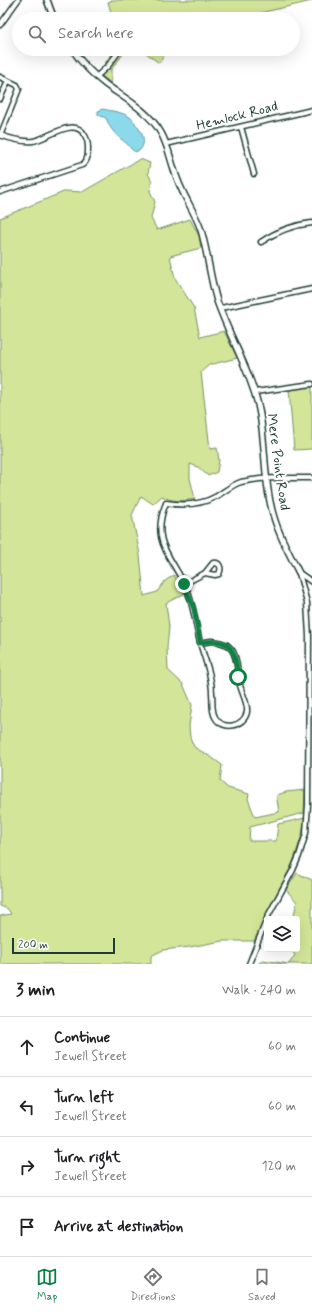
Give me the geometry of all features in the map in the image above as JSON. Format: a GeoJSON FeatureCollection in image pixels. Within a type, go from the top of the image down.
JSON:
{"type":"FeatureCollection","features":[{"type":"Feature","properties":{"kind":"street"},"geometry":{"type":"LineString","coordinates":[[0,25],[18,0]]}},
{"type":"Feature","properties":{"kind":"street"},"geometry":{"type":"LineString","coordinates":[[47,0],[51,12]]}},
{"type":"Feature","properties":{"kind":"street","name":"Mere Point Road"},"geometry":{"type":"LineString","coordinates":[[77,56],[96,77],[150,117],[158,128],[166,144],[180,187],[200,229],[213,288],[254,392],[262,428],[270,505],[274,521],[299,573],[306,603],[309,636],[307,825],[304,841],[296,863],[268,916],[249,964]]}},
{"type":"Feature","properties":{"kind":"street"},"geometry":{"type":"LineString","coordinates":[[96,77],[108,66],[116,56]]}},
{"type":"Feature","properties":{"kind":"street"},"geometry":{"type":"LineString","coordinates":[[0,77],[17,85],[19,88],[0,135],[21,141],[33,141],[45,138],[62,129],[74,127],[83,132],[88,147],[87,160],[82,165],[0,192]]}},
{"type":"Feature","properties":{"kind":"street"},"geometry":{"type":"LineString","coordinates":[[0,99],[8,81]]}},
{"type":"Feature","properties":{"kind":"street","name":"Hemlock Road"},"geometry":{"type":"LineString","coordinates":[[166,144],[312,110]]}},
{"type":"Feature","properties":{"kind":"street"},"geometry":{"type":"LineString","coordinates":[[241,127],[254,174]]}},
{"type":"Feature","properties":{"kind":"street"},"geometry":{"type":"LineString","coordinates":[[261,242],[282,230],[312,223]]}},
{"type":"Feature","properties":{"kind":"street"},"geometry":{"type":"LineString","coordinates":[[221,308],[312,289]]}},
{"type":"Feature","properties":{"kind":"street"},"geometry":{"type":"LineString","coordinates":[[254,392],[312,384]]}},
{"type":"Feature","properties":{"kind":"street"},"geometry":{"type":"LineString","coordinates":[[200,643],[211,641],[222,642],[234,653],[240,685],[247,707],[244,718],[237,724],[232,726],[223,725],[214,716],[210,676],[200,643],[194,609],[184,584],[168,557],[161,539],[161,527],[166,503],[184,505],[202,502],[213,498],[235,484],[246,481],[312,478]]}},
{"type":"Feature","properties":{"kind":"street"},"geometry":{"type":"LineString","coordinates":[[184,584],[205,573]]}},
{"type":"Feature","properties":{"kind":"street"},"geometry":{"type":"LineString","coordinates":[[299,573],[312,582]]}},
{"type":"Feature","properties":{"kind":"green space"},"geometry":{"type":"Polygon","coordinates":[[[312,0],[264,12],[111,12],[108,2],[312,0]]]}},
{"type":"Feature","properties":{"kind":"green space"},"geometry":{"type":"Polygon","coordinates":[[[110,56],[122,56],[111,70],[111,83],[98,73],[110,56]]]}},
{"type":"Feature","properties":{"kind":"green space"},"geometry":{"type":"Polygon","coordinates":[[[150,56],[164,56],[159,63],[150,56]]]}},
{"type":"Feature","properties":{"kind":"green space"},"geometry":{"type":"Polygon","coordinates":[[[140,159],[150,163],[148,173],[152,182],[150,191],[155,202],[151,218],[157,230],[190,219],[199,236],[201,248],[170,256],[175,278],[194,308],[200,337],[224,331],[237,358],[209,365],[201,372],[210,449],[217,448],[219,460],[217,472],[208,476],[198,467],[190,464],[190,478],[195,499],[177,500],[162,496],[153,504],[141,496],[132,515],[140,555],[144,596],[157,592],[165,581],[174,575],[184,594],[166,603],[169,627],[167,648],[168,670],[183,684],[192,705],[189,726],[190,737],[194,747],[222,765],[220,781],[228,788],[249,794],[248,799],[255,817],[279,812],[277,795],[286,792],[305,790],[304,813],[250,827],[249,841],[276,841],[278,824],[305,818],[302,835],[292,865],[266,916],[264,916],[264,920],[254,941],[222,941],[163,950],[151,956],[151,964],[0,964],[0,916],[11,914],[8,909],[0,906],[0,218],[66,191],[82,192],[140,159]]]}},
{"type":"Feature","properties":{"kind":"green space"},"geometry":{"type":"Polygon","coordinates":[[[312,386],[312,449],[294,450],[289,390],[312,386]]]}},
{"type":"Feature","properties":{"kind":"green space"},"geometry":{"type":"Polygon","coordinates":[[[297,873],[312,880],[312,964],[289,964],[295,955],[292,952],[300,952],[300,916],[294,916],[297,902],[286,890],[297,873]]]}},
{"type":"Feature","properties":{"kind":"green space"},"geometry":{"type":"Polygon","coordinates":[[[263,960],[289,964],[258,964],[263,960]]]}},
{"type":"Feature","properties":{"kind":"water"},"geometry":{"type":"Polygon","coordinates":[[[103,109],[129,116],[132,119],[140,130],[144,141],[142,148],[139,151],[134,151],[131,149],[114,132],[106,118],[98,115],[98,111],[103,109]]]}},
{"type":"Feature","properties":{"kind":"route"},"geometry":{"type":"LineString","coordinates":[[184,584],[194,609],[200,643],[216,641],[222,642],[228,646],[236,657],[238,677]]}}]}
